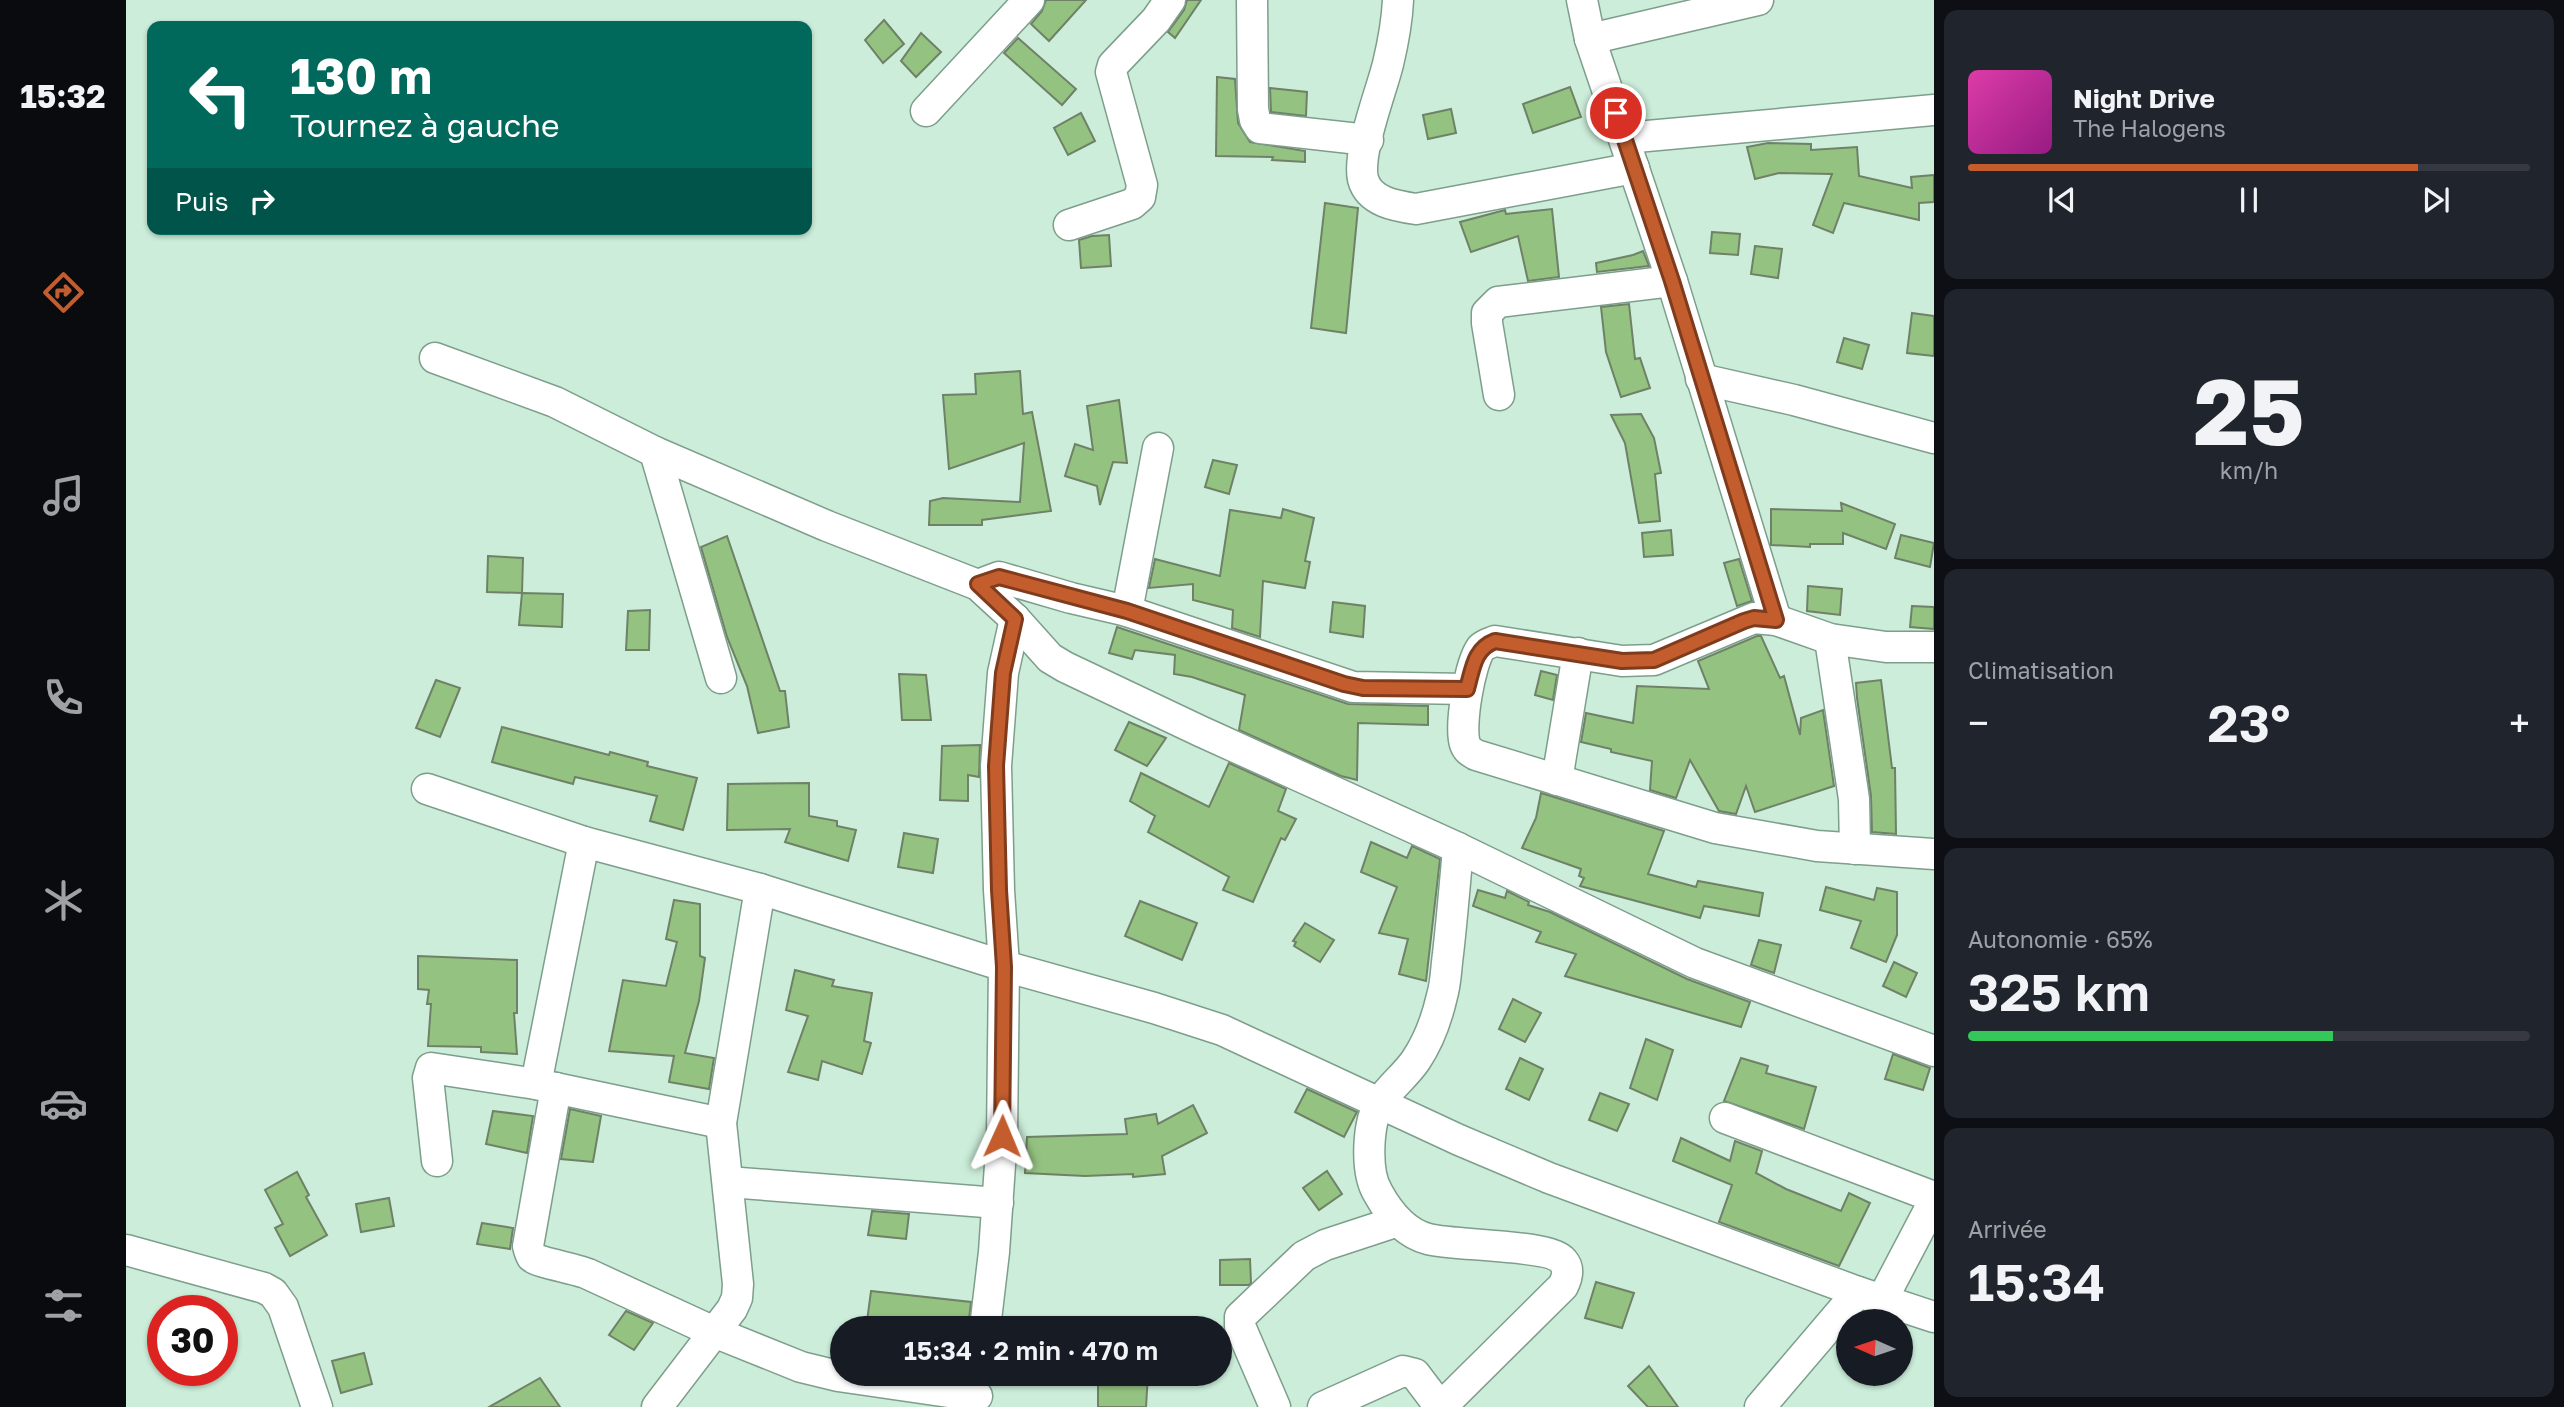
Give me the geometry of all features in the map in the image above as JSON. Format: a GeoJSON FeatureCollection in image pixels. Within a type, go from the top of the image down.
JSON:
{"type":"FeatureCollection","features":[{"type":"Feature","properties":{"kind":"street"},"geometry":{"type":"LineString","coordinates":[[926,111],[1029,0]]}},
{"type":"Feature","properties":{"kind":"street"},"geometry":{"type":"LineString","coordinates":[[1069,225],[1132,204],[1140,197],[1142,185],[1111,72],[1113,65],[1156,20],[1170,0]]}},
{"type":"Feature","properties":{"kind":"street"},"geometry":{"type":"LineString","coordinates":[[1252,0],[1253,109],[1260,128],[1368,140]]}},
{"type":"Feature","properties":{"kind":"street"},"geometry":{"type":"LineString","coordinates":[[1398,0],[1388,62],[1362,160],[1364,181],[1376,197],[1395,206],[1416,209],[1634,168]]}},
{"type":"Feature","properties":{"kind":"street"},"geometry":{"type":"LineString","coordinates":[[1582,0],[1590,40],[1672,281],[1776,620]]}},
{"type":"Feature","properties":{"kind":"street"},"geometry":{"type":"LineString","coordinates":[[1590,40],[1758,0]]}},
{"type":"Feature","properties":{"kind":"street"},"geometry":{"type":"LineString","coordinates":[[1625,138],[1934,110]]}},
{"type":"Feature","properties":{"kind":"street"},"geometry":{"type":"LineString","coordinates":[[1499,395],[1487,323],[1488,313],[1498,302],[1672,281]]}},
{"type":"Feature","properties":{"kind":"street"},"geometry":{"type":"LineString","coordinates":[[435,358],[555,402],[655,452],[827,526],[978,584],[1015,619],[1050,658],[1065,667],[1458,848],[1695,964],[1934,1051]]}},
{"type":"Feature","properties":{"kind":"street"},"geometry":{"type":"LineString","coordinates":[[1701,379],[1794,400],[1934,438]]}},
{"type":"Feature","properties":{"kind":"street"},"geometry":{"type":"LineString","coordinates":[[1127,611],[1158,448]]}},
{"type":"Feature","properties":{"kind":"street"},"geometry":{"type":"LineString","coordinates":[[655,452],[721,678]]}},
{"type":"Feature","properties":{"kind":"street"},"geometry":{"type":"LineString","coordinates":[[978,584],[999,577],[1127,611],[1353,687],[1467,689]]}},
{"type":"Feature","properties":{"kind":"street"},"geometry":{"type":"LineString","coordinates":[[1934,647],[1886,647],[1830,639],[1776,620],[1754,618],[1654,660],[1622,661],[1495,641],[1483,645],[1476,657],[1467,689],[1464,741],[1468,750],[1476,755],[1714,828],[1817,846],[1934,854]]}},
{"type":"Feature","properties":{"kind":"street"},"geometry":{"type":"LineString","coordinates":[[986,1316],[1002,1136],[1004,967],[996,766],[1003,673],[1015,619]]}},
{"type":"Feature","properties":{"kind":"street"},"geometry":{"type":"LineString","coordinates":[[1830,639],[1854,799],[1855,849]]}},
{"type":"Feature","properties":{"kind":"street"},"geometry":{"type":"LineString","coordinates":[[1557,780],[1578,653]]}},
{"type":"Feature","properties":{"kind":"street"},"geometry":{"type":"LineString","coordinates":[[427,789],[584,842],[760,890],[1004,967],[1154,1008],[1222,1030],[1379,1103],[1561,1182],[1934,1317]]}},
{"type":"Feature","properties":{"kind":"street"},"geometry":{"type":"LineString","coordinates":[[584,842],[546,1086],[528,1246],[531,1257],[540,1263],[570,1267],[588,1274],[714,1332],[817,1372],[978,1392]]}},
{"type":"Feature","properties":{"kind":"street"},"geometry":{"type":"LineString","coordinates":[[1322,1407],[1403,1371],[1415,1374],[1441,1407],[1563,1286],[1567,1278],[1567,1269],[1556,1255],[1427,1239],[1398,1221],[1376,1191],[1370,1171],[1369,1143],[1379,1103],[1415,1062],[1429,1036],[1443,996],[1458,848]]}},
{"type":"Feature","properties":{"kind":"street"},"geometry":{"type":"LineString","coordinates":[[657,1407],[732,1309],[737,1298],[738,1284],[721,1123],[760,890]]}},
{"type":"Feature","properties":{"kind":"street"},"geometry":{"type":"LineString","coordinates":[[438,1161],[428,1078],[431,1068],[546,1086],[721,1123]]}},
{"type":"Feature","properties":{"kind":"street"},"geometry":{"type":"LineString","coordinates":[[1725,1118],[1934,1199],[1870,1296],[1760,1407]]}},
{"type":"Feature","properties":{"kind":"street"},"geometry":{"type":"LineString","coordinates":[[728,1182],[998,1203]]}},
{"type":"Feature","properties":{"kind":"street"},"geometry":{"type":"LineString","coordinates":[[1275,1407],[1240,1326],[1240,1317],[1304,1256],[1325,1245],[1398,1221]]}},
{"type":"Feature","properties":{"kind":"street"},"geometry":{"type":"LineString","coordinates":[[126,1250],[264,1288],[273,1293],[283,1307],[317,1407]]}},
{"type":"Feature","properties":{"kind":"building"},"geometry":{"type":"Polygon","coordinates":[[[1046,0],[1086,0],[1049,41],[1031,24],[1042,11],[1046,0]]]}},
{"type":"Feature","properties":{"kind":"building"},"geometry":{"type":"Polygon","coordinates":[[[1187,0],[1201,0],[1175,38],[1168,32],[1184,10],[1187,0]]]}},
{"type":"Feature","properties":{"kind":"building"},"geometry":{"type":"Polygon","coordinates":[[[884,20],[904,44],[883,63],[865,40],[884,20]]]}},
{"type":"Feature","properties":{"kind":"building"},"geometry":{"type":"Polygon","coordinates":[[[921,33],[941,52],[916,77],[901,61],[921,33]]]}},
{"type":"Feature","properties":{"kind":"building"},"geometry":{"type":"Polygon","coordinates":[[[1018,38],[1076,89],[1062,105],[1004,53],[1018,38]]]}},
{"type":"Feature","properties":{"kind":"building"},"geometry":{"type":"Polygon","coordinates":[[[1217,77],[1235,79],[1238,123],[1250,142],[1305,151],[1305,162],[1272,160],[1273,157],[1216,156],[1217,77]]]}},
{"type":"Feature","properties":{"kind":"building"},"geometry":{"type":"Polygon","coordinates":[[[1570,87],[1581,117],[1533,133],[1523,104],[1570,87]]]}},
{"type":"Feature","properties":{"kind":"building"},"geometry":{"type":"Polygon","coordinates":[[[1270,88],[1307,92],[1306,116],[1271,112],[1270,88]]]}},
{"type":"Feature","properties":{"kind":"building"},"geometry":{"type":"Polygon","coordinates":[[[1451,109],[1456,133],[1428,139],[1423,115],[1451,109]]]}},
{"type":"Feature","properties":{"kind":"building"},"geometry":{"type":"Polygon","coordinates":[[[1081,113],[1095,141],[1068,155],[1054,128],[1081,113]]]}},
{"type":"Feature","properties":{"kind":"building"},"geometry":{"type":"Polygon","coordinates":[[[1768,143],[1811,144],[1811,150],[1857,147],[1859,176],[1912,188],[1911,177],[1934,175],[1934,202],[1919,203],[1919,220],[1844,203],[1833,233],[1813,225],[1832,174],[1779,173],[1755,179],[1747,147],[1768,143]]]}},
{"type":"Feature","properties":{"kind":"building"},"geometry":{"type":"Polygon","coordinates":[[[1325,203],[1358,208],[1346,333],[1311,328],[1325,203]]]}},
{"type":"Feature","properties":{"kind":"building"},"geometry":{"type":"Polygon","coordinates":[[[1552,209],[1559,277],[1528,281],[1518,236],[1471,252],[1460,222],[1505,210],[1506,214],[1552,209]]]}},
{"type":"Feature","properties":{"kind":"building"},"geometry":{"type":"Polygon","coordinates":[[[1712,232],[1740,234],[1738,255],[1710,253],[1712,232]]]}},
{"type":"Feature","properties":{"kind":"building"},"geometry":{"type":"Polygon","coordinates":[[[1109,235],[1111,266],[1081,268],[1079,240],[1109,235]]]}},
{"type":"Feature","properties":{"kind":"building"},"geometry":{"type":"Polygon","coordinates":[[[1755,246],[1782,249],[1778,278],[1751,274],[1755,246]]]}},
{"type":"Feature","properties":{"kind":"building"},"geometry":{"type":"Polygon","coordinates":[[[1643,251],[1649,266],[1597,272],[1596,263],[1643,251]]]}},
{"type":"Feature","properties":{"kind":"building"},"geometry":{"type":"Polygon","coordinates":[[[1629,304],[1635,359],[1640,358],[1650,388],[1621,397],[1606,352],[1601,307],[1629,304]]]}},
{"type":"Feature","properties":{"kind":"building"},"geometry":{"type":"Polygon","coordinates":[[[1912,313],[1934,316],[1934,356],[1907,353],[1912,313]]]}},
{"type":"Feature","properties":{"kind":"building"},"geometry":{"type":"Polygon","coordinates":[[[1844,338],[1869,345],[1862,369],[1837,362],[1844,338]]]}},
{"type":"Feature","properties":{"kind":"building"},"geometry":{"type":"Polygon","coordinates":[[[1020,371],[1023,414],[1032,412],[1051,511],[982,520],[982,525],[929,525],[930,501],[943,498],[1020,502],[1024,443],[949,469],[943,395],[976,394],[975,374],[1020,371]]]}},
{"type":"Feature","properties":{"kind":"building"},"geometry":{"type":"Polygon","coordinates":[[[1119,400],[1127,463],[1113,462],[1100,505],[1097,486],[1065,476],[1075,444],[1093,450],[1087,406],[1119,400]]]}},
{"type":"Feature","properties":{"kind":"building"},"geometry":{"type":"Polygon","coordinates":[[[1641,414],[1654,438],[1661,473],[1655,474],[1660,521],[1639,523],[1625,443],[1611,415],[1641,414]]]}},
{"type":"Feature","properties":{"kind":"building"},"geometry":{"type":"Polygon","coordinates":[[[1213,460],[1237,465],[1229,494],[1205,487],[1213,460]]]}},
{"type":"Feature","properties":{"kind":"building"},"geometry":{"type":"Polygon","coordinates":[[[1841,503],[1895,524],[1886,549],[1843,533],[1843,544],[1810,544],[1810,547],[1771,545],[1771,509],[1842,511],[1841,503]]]}},
{"type":"Feature","properties":{"kind":"building"},"geometry":{"type":"Polygon","coordinates":[[[1283,509],[1314,518],[1305,561],[1310,562],[1305,588],[1263,581],[1260,637],[1232,628],[1233,610],[1193,600],[1193,584],[1149,588],[1155,559],[1220,576],[1230,510],[1281,518],[1283,509]]]}},
{"type":"Feature","properties":{"kind":"building"},"geometry":{"type":"Polygon","coordinates":[[[1671,530],[1673,555],[1644,557],[1642,533],[1671,530]]]}},
{"type":"Feature","properties":{"kind":"building"},"geometry":{"type":"Polygon","coordinates":[[[1901,535],[1934,543],[1930,567],[1895,558],[1901,535]]]}},
{"type":"Feature","properties":{"kind":"building"},"geometry":{"type":"Polygon","coordinates":[[[727,536],[780,691],[785,691],[789,727],[758,733],[747,686],[727,637],[701,547],[727,536]]]}},
{"type":"Feature","properties":{"kind":"building"},"geometry":{"type":"Polygon","coordinates":[[[488,556],[523,558],[522,593],[487,592],[488,556]]]}},
{"type":"Feature","properties":{"kind":"building"},"geometry":{"type":"Polygon","coordinates":[[[1739,559],[1752,601],[1737,606],[1724,563],[1739,559]]]}},
{"type":"Feature","properties":{"kind":"building"},"geometry":{"type":"Polygon","coordinates":[[[1808,586],[1842,589],[1840,615],[1807,611],[1808,586]]]}},
{"type":"Feature","properties":{"kind":"building"},"geometry":{"type":"Polygon","coordinates":[[[522,593],[563,594],[562,627],[519,625],[522,593]]]}},
{"type":"Feature","properties":{"kind":"building"},"geometry":{"type":"Polygon","coordinates":[[[1333,602],[1365,606],[1363,637],[1330,632],[1333,602]]]}},
{"type":"Feature","properties":{"kind":"building"},"geometry":{"type":"Polygon","coordinates":[[[1912,606],[1934,607],[1934,629],[1910,627],[1912,606]]]}},
{"type":"Feature","properties":{"kind":"building"},"geometry":{"type":"Polygon","coordinates":[[[650,610],[649,650],[626,650],[628,611],[650,610]]]}},
{"type":"Feature","properties":{"kind":"building"},"geometry":{"type":"Polygon","coordinates":[[[1117,627],[1348,704],[1428,706],[1428,725],[1358,723],[1357,780],[1341,776],[1239,730],[1245,695],[1192,677],[1174,674],[1175,655],[1135,650],[1132,659],[1109,653],[1117,627]]]}},
{"type":"Feature","properties":{"kind":"building"},"geometry":{"type":"Polygon","coordinates":[[[1761,636],[1780,678],[1784,676],[1800,735],[1801,718],[1823,710],[1834,786],[1755,812],[1746,786],[1736,814],[1719,811],[1690,760],[1676,798],[1650,790],[1652,761],[1581,742],[1586,713],[1633,723],[1637,686],[1709,689],[1698,661],[1761,636]]]}},
{"type":"Feature","properties":{"kind":"building"},"geometry":{"type":"Polygon","coordinates":[[[1541,671],[1557,675],[1553,700],[1535,695],[1541,671]]]}},
{"type":"Feature","properties":{"kind":"building"},"geometry":{"type":"Polygon","coordinates":[[[899,674],[926,675],[931,720],[902,720],[899,674]]]}},
{"type":"Feature","properties":{"kind":"building"},"geometry":{"type":"Polygon","coordinates":[[[436,680],[460,688],[440,737],[416,728],[436,680]]]}},
{"type":"Feature","properties":{"kind":"building"},"geometry":{"type":"Polygon","coordinates":[[[1881,680],[1892,768],[1895,768],[1896,834],[1872,832],[1871,796],[1857,698],[1856,683],[1881,680]]]}},
{"type":"Feature","properties":{"kind":"building"},"geometry":{"type":"Polygon","coordinates":[[[1129,722],[1166,738],[1147,766],[1115,750],[1129,722]]]}},
{"type":"Feature","properties":{"kind":"building"},"geometry":{"type":"Polygon","coordinates":[[[502,727],[609,755],[610,752],[648,762],[647,766],[697,778],[683,830],[650,821],[657,796],[575,777],[573,784],[492,762],[502,727]]]}},
{"type":"Feature","properties":{"kind":"building"},"geometry":{"type":"Polygon","coordinates":[[[980,745],[979,777],[968,775],[968,801],[940,800],[942,746],[980,745]]]}},
{"type":"Feature","properties":{"kind":"building"},"geometry":{"type":"Polygon","coordinates":[[[1229,763],[1286,789],[1278,811],[1296,819],[1285,840],[1281,838],[1253,902],[1223,890],[1229,877],[1148,832],[1155,816],[1130,801],[1141,773],[1209,807],[1229,763]]]}},
{"type":"Feature","properties":{"kind":"building"},"geometry":{"type":"Polygon","coordinates":[[[809,783],[809,816],[837,821],[837,826],[856,830],[848,861],[785,842],[790,829],[727,830],[728,784],[809,783]]]}},
{"type":"Feature","properties":{"kind":"building"},"geometry":{"type":"Polygon","coordinates":[[[1541,793],[1664,831],[1648,874],[1696,887],[1698,881],[1763,893],[1759,916],[1704,906],[1700,918],[1580,886],[1584,878],[1579,876],[1581,869],[1522,848],[1536,818],[1541,793]]]}},
{"type":"Feature","properties":{"kind":"building"},"geometry":{"type":"Polygon","coordinates":[[[904,833],[938,839],[933,873],[898,867],[904,833]]]}},
{"type":"Feature","properties":{"kind":"building"},"geometry":{"type":"Polygon","coordinates":[[[1371,842],[1407,858],[1412,846],[1440,859],[1426,981],[1399,974],[1408,939],[1379,933],[1397,887],[1361,872],[1371,842]]]}},
{"type":"Feature","properties":{"kind":"building"},"geometry":{"type":"Polygon","coordinates":[[[1826,887],[1874,900],[1877,888],[1897,892],[1897,935],[1886,962],[1851,948],[1861,921],[1820,910],[1826,887]]]}},
{"type":"Feature","properties":{"kind":"building"},"geometry":{"type":"Polygon","coordinates":[[[1478,890],[1505,898],[1507,891],[1529,902],[1528,905],[1550,912],[1687,979],[1750,1002],[1741,1027],[1565,976],[1576,954],[1536,942],[1541,932],[1473,906],[1478,890]]]}},
{"type":"Feature","properties":{"kind":"building"},"geometry":{"type":"Polygon","coordinates":[[[674,900],[700,904],[700,956],[705,958],[699,1001],[685,1053],[714,1058],[709,1089],[669,1082],[674,1056],[609,1051],[623,980],[666,986],[677,942],[666,939],[674,900]]]}},
{"type":"Feature","properties":{"kind":"building"},"geometry":{"type":"Polygon","coordinates":[[[1140,901],[1197,923],[1182,960],[1125,936],[1140,901]]]}},
{"type":"Feature","properties":{"kind":"building"},"geometry":{"type":"Polygon","coordinates":[[[1305,923],[1334,940],[1320,962],[1294,946],[1296,942],[1293,941],[1305,923]]]}},
{"type":"Feature","properties":{"kind":"building"},"geometry":{"type":"Polygon","coordinates":[[[1759,940],[1781,945],[1774,973],[1751,965],[1759,940]]]}},
{"type":"Feature","properties":{"kind":"building"},"geometry":{"type":"Polygon","coordinates":[[[418,956],[517,960],[517,1013],[514,1013],[517,1054],[481,1052],[481,1047],[428,1046],[431,1004],[427,1004],[429,990],[418,989],[418,956]]]}},
{"type":"Feature","properties":{"kind":"building"},"geometry":{"type":"Polygon","coordinates":[[[1894,962],[1917,973],[1906,997],[1883,986],[1894,962]]]}},
{"type":"Feature","properties":{"kind":"building"},"geometry":{"type":"Polygon","coordinates":[[[795,970],[834,980],[832,986],[872,993],[864,1041],[871,1043],[862,1074],[822,1061],[818,1080],[788,1072],[808,1016],[786,1010],[795,970]]]}},
{"type":"Feature","properties":{"kind":"building"},"geometry":{"type":"Polygon","coordinates":[[[1513,999],[1541,1013],[1525,1042],[1499,1029],[1513,999]]]}},
{"type":"Feature","properties":{"kind":"building"},"geometry":{"type":"Polygon","coordinates":[[[1646,1039],[1673,1050],[1657,1100],[1630,1088],[1646,1039]]]}},
{"type":"Feature","properties":{"kind":"building"},"geometry":{"type":"Polygon","coordinates":[[[1893,1054],[1930,1068],[1923,1090],[1885,1079],[1893,1054]]]}},
{"type":"Feature","properties":{"kind":"building"},"geometry":{"type":"Polygon","coordinates":[[[1520,1058],[1543,1069],[1529,1100],[1506,1089],[1520,1058]]]}},
{"type":"Feature","properties":{"kind":"building"},"geometry":{"type":"Polygon","coordinates":[[[1741,1058],[1768,1066],[1766,1073],[1816,1087],[1804,1129],[1724,1101],[1741,1058]]]}},
{"type":"Feature","properties":{"kind":"building"},"geometry":{"type":"Polygon","coordinates":[[[1307,1089],[1357,1112],[1344,1137],[1295,1112],[1307,1089]]]}},
{"type":"Feature","properties":{"kind":"building"},"geometry":{"type":"Polygon","coordinates":[[[1600,1093],[1629,1104],[1617,1131],[1589,1120],[1600,1093]]]}},
{"type":"Feature","properties":{"kind":"building"},"geometry":{"type":"Polygon","coordinates":[[[1193,1105],[1207,1133],[1162,1156],[1165,1174],[1133,1177],[1133,1174],[1085,1176],[1025,1173],[1027,1137],[1127,1134],[1125,1119],[1156,1114],[1158,1124],[1193,1105]]]}},
{"type":"Feature","properties":{"kind":"building"},"geometry":{"type":"Polygon","coordinates":[[[570,1109],[601,1116],[593,1162],[561,1159],[570,1109]]]}},
{"type":"Feature","properties":{"kind":"building"},"geometry":{"type":"Polygon","coordinates":[[[493,1111],[533,1116],[527,1153],[486,1144],[493,1111]]]}},
{"type":"Feature","properties":{"kind":"building"},"geometry":{"type":"Polygon","coordinates":[[[1681,1138],[1730,1161],[1735,1141],[1762,1151],[1756,1173],[1786,1189],[1841,1211],[1849,1193],[1870,1203],[1839,1266],[1719,1222],[1732,1185],[1673,1161],[1681,1138]]]}},
{"type":"Feature","properties":{"kind":"building"},"geometry":{"type":"Polygon","coordinates":[[[1327,1171],[1342,1194],[1319,1210],[1303,1188],[1327,1171]]]}},
{"type":"Feature","properties":{"kind":"building"},"geometry":{"type":"Polygon","coordinates":[[[297,1172],[309,1195],[306,1197],[327,1235],[290,1256],[275,1228],[283,1224],[265,1190],[297,1172]]]}},
{"type":"Feature","properties":{"kind":"building"},"geometry":{"type":"Polygon","coordinates":[[[389,1198],[394,1226],[361,1232],[356,1204],[389,1198]]]}},
{"type":"Feature","properties":{"kind":"building"},"geometry":{"type":"Polygon","coordinates":[[[872,1211],[909,1214],[906,1239],[868,1235],[872,1211]]]}},
{"type":"Feature","properties":{"kind":"building"},"geometry":{"type":"Polygon","coordinates":[[[482,1223],[513,1228],[510,1249],[477,1244],[482,1223]]]}},
{"type":"Feature","properties":{"kind":"building"},"geometry":{"type":"Polygon","coordinates":[[[1250,1259],[1249,1285],[1220,1285],[1220,1260],[1250,1259]]]}},
{"type":"Feature","properties":{"kind":"building"},"geometry":{"type":"Polygon","coordinates":[[[1596,1282],[1634,1293],[1622,1328],[1585,1318],[1596,1282]]]}},
{"type":"Feature","properties":{"kind":"building"},"geometry":{"type":"Polygon","coordinates":[[[871,1291],[971,1302],[969,1316],[868,1316],[871,1291]]]}},
{"type":"Feature","properties":{"kind":"building"},"geometry":{"type":"Polygon","coordinates":[[[626,1311],[653,1323],[634,1350],[609,1335],[626,1311]]]}},
{"type":"Feature","properties":{"kind":"building"},"geometry":{"type":"Polygon","coordinates":[[[364,1353],[372,1384],[341,1393],[332,1361],[364,1353]]]}},
{"type":"Feature","properties":{"kind":"building"},"geometry":{"type":"Polygon","coordinates":[[[1649,1366],[1678,1407],[1648,1407],[1628,1386],[1649,1366]]]}},
{"type":"Feature","properties":{"kind":"building"},"geometry":{"type":"Polygon","coordinates":[[[540,1378],[560,1407],[489,1407],[540,1378]]]}},
{"type":"Feature","properties":{"kind":"building"},"geometry":{"type":"Polygon","coordinates":[[[1098,1386],[1147,1386],[1146,1407],[1098,1407],[1098,1386]]]}},
{"type":"Feature","properties":{"kind":"route"},"geometry":{"type":"LineString","coordinates":[[1002,1136],[1004,967],[996,766],[1003,673],[1015,619],[978,584],[999,577],[1127,611],[1353,687],[1363,688],[1467,689],[1476,657],[1483,645],[1495,641],[1638,662],[1654,660],[1744,621],[1765,617],[1776,620],[1672,281],[1616,113]]}}]}
